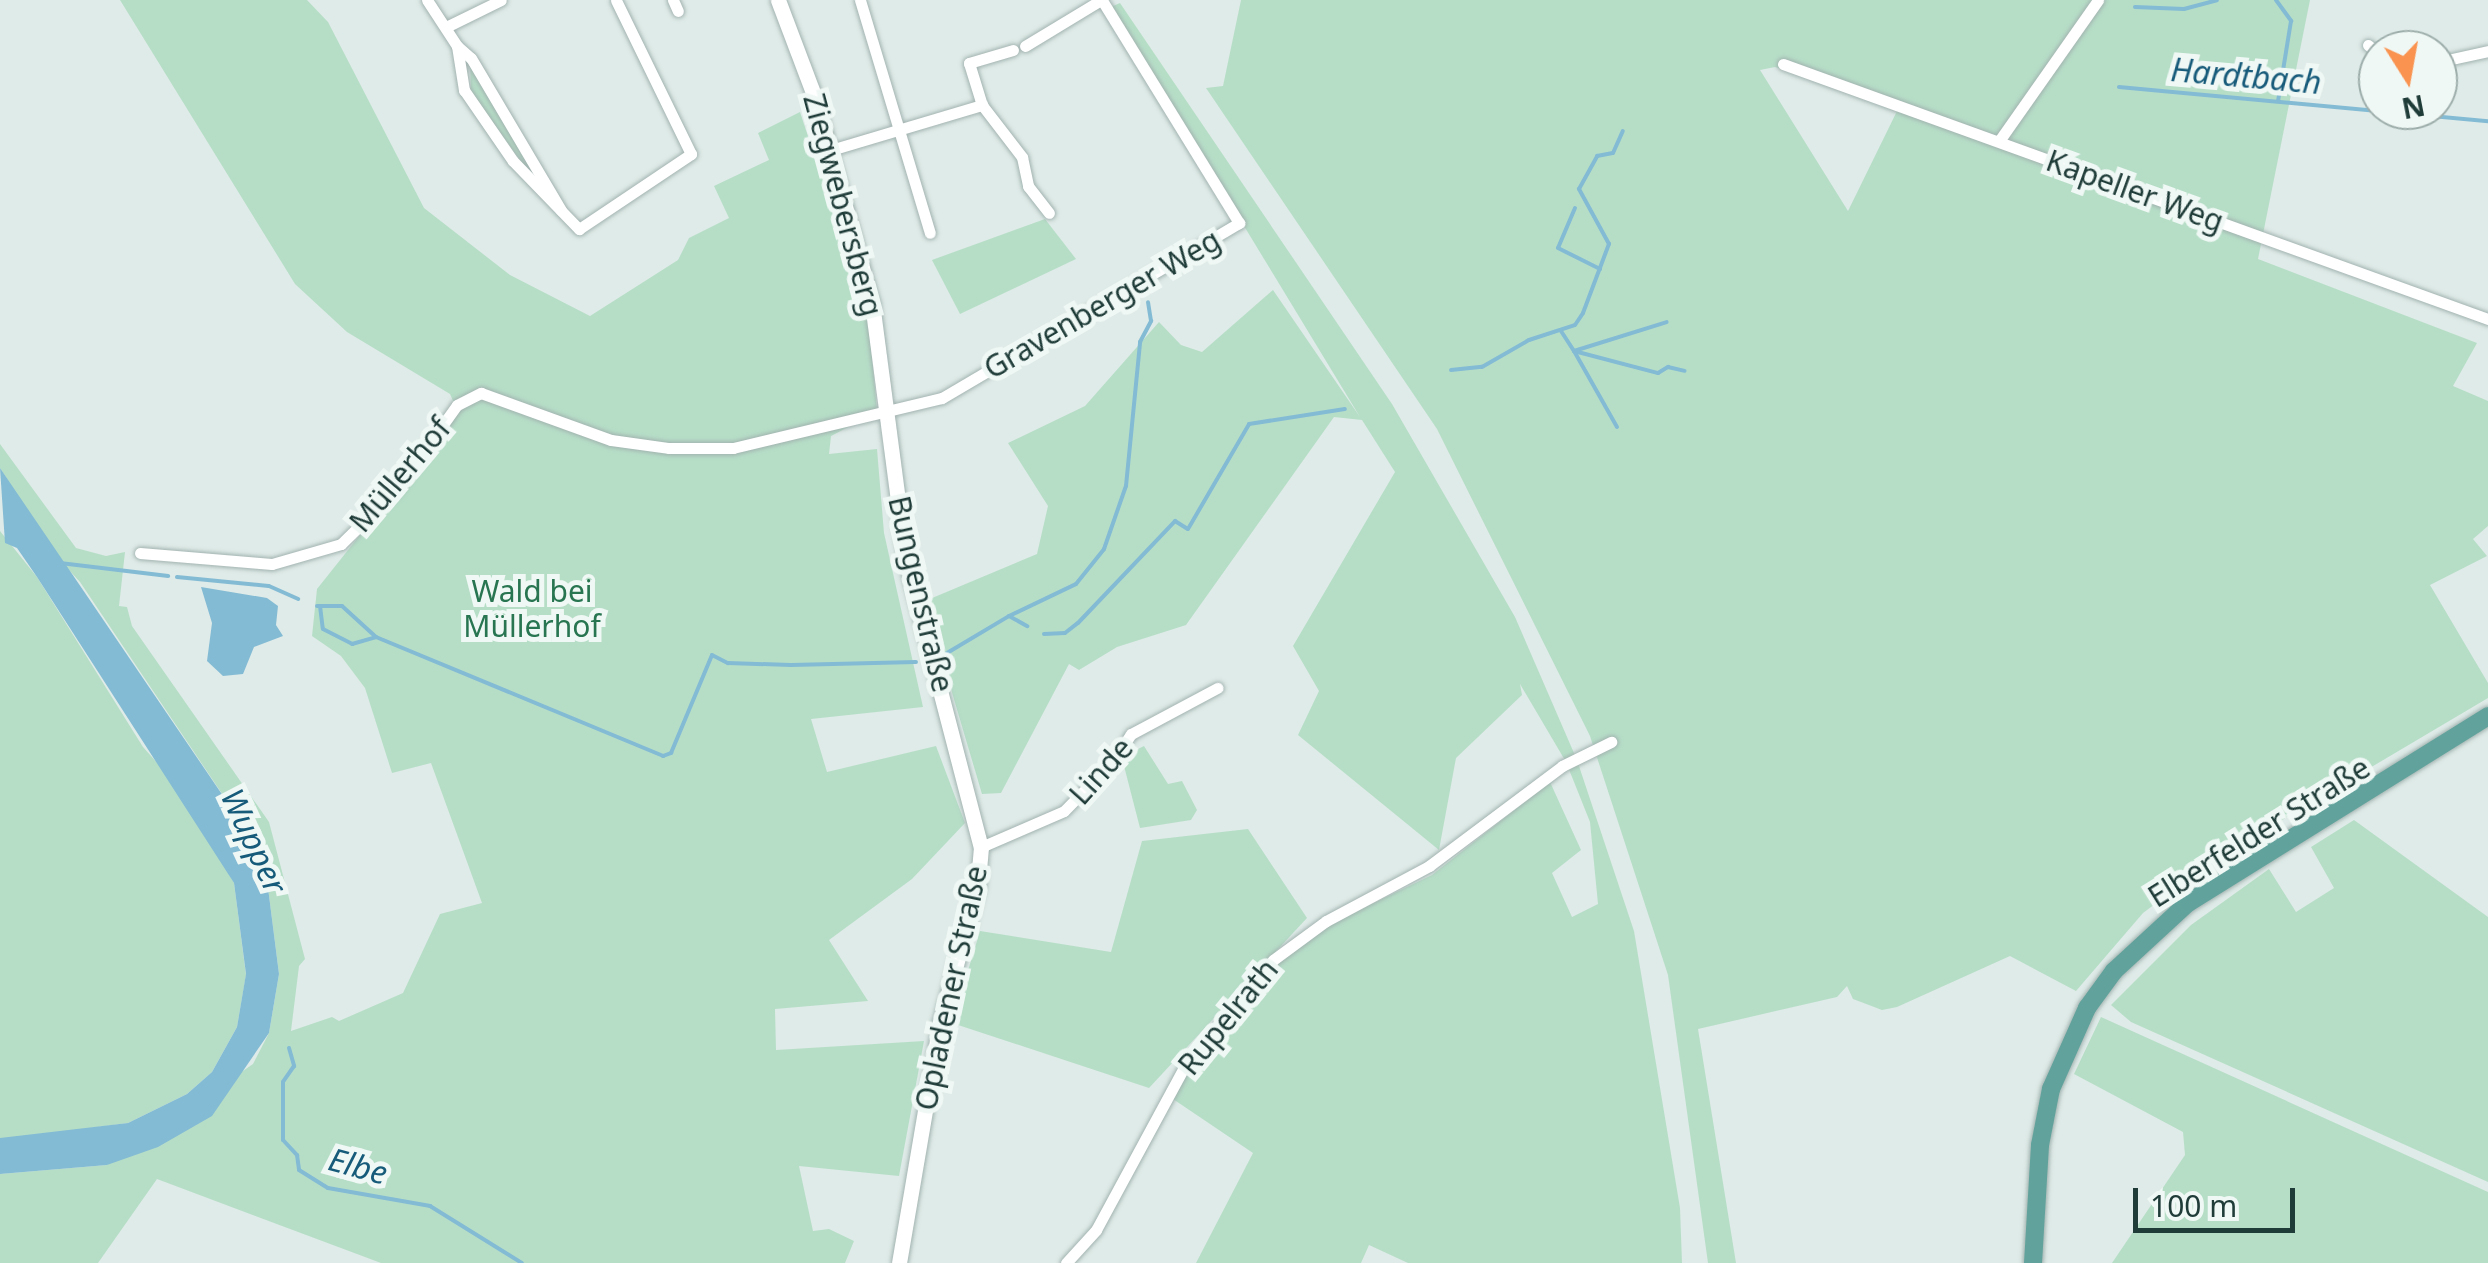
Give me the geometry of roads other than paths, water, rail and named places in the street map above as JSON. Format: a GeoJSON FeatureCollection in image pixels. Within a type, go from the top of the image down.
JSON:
{"type":"FeatureCollection","features":[{"type":"Feature","properties":{"kind":"main road","name":"Ziegwebersberg"},"geometry":{"type":"LineString","coordinates":[[778,0],[831,150],[872,303],[888,414]]}},
{"type":"Feature","properties":{"kind":"main road","name":"Bungenstraße"},"geometry":{"type":"LineString","coordinates":[[888,414],[906,560],[949,715]]}},
{"type":"Feature","properties":{"kind":"main road","name":"Opladener Straße"},"geometry":{"type":"LineString","coordinates":[[899,1263],[940,1023],[978,885],[981,847],[949,715]]}},
{"type":"Feature","properties":{"kind":"main road","name":"Elberfelder Straße"},"geometry":{"type":"LineString","coordinates":[[2034,1263],[2042,1131],[2063,1054],[2098,992],[2134,948],[2238,870],[2439,750],[2488,716]]}},
{"type":"Feature","properties":{"kind":"street"},"geometry":{"type":"LineString","coordinates":[[426,0],[457,46],[471,58],[565,220]]}},
{"type":"Feature","properties":{"kind":"street"},"geometry":{"type":"LineString","coordinates":[[446,28],[501,0]]}},
{"type":"Feature","properties":{"kind":"street"},"geometry":{"type":"LineString","coordinates":[[457,46],[464,90],[565,220],[579,229],[691,154],[616,0]]}},
{"type":"Feature","properties":{"kind":"street"},"geometry":{"type":"LineString","coordinates":[[860,0],[930,233]]}},
{"type":"Feature","properties":{"kind":"street","name":"Gravenberger Weg"},"geometry":{"type":"LineString","coordinates":[[888,414],[942,398],[1239,224],[1102,0],[1019,48],[968,62],[982,105]]}},
{"type":"Feature","properties":{"kind":"street"},"geometry":{"type":"LineString","coordinates":[[1999,142],[2098,0]]}},
{"type":"Feature","properties":{"kind":"street"},"geometry":{"type":"LineString","coordinates":[[2458,58],[2488,51]]}},
{"type":"Feature","properties":{"kind":"street","name":"Kapeller Weg"},"geometry":{"type":"LineString","coordinates":[[1783,64],[2488,318]]}},
{"type":"Feature","properties":{"kind":"street"},"geometry":{"type":"LineString","coordinates":[[831,150],[982,105],[1022,157],[1028,186],[1049,212]]}},
{"type":"Feature","properties":{"kind":"street","name":"Müllerhof"},"geometry":{"type":"LineString","coordinates":[[140,553],[272,564],[341,544],[396,489],[458,405],[482,392],[611,440],[669,448],[733,448],[888,414]]}},
{"type":"Feature","properties":{"kind":"street","name":"Linde"},"geometry":{"type":"LineString","coordinates":[[981,847],[1064,811],[1130,734],[1218,688]]}},
{"type":"Feature","properties":{"kind":"street","name":"Rupelrath"},"geometry":{"type":"LineString","coordinates":[[1066,1263],[1096,1230],[1184,1067],[1273,960],[1326,920],[1429,866],[1562,766],[1612,742]]}},
{"type":"Feature","properties":{"kind":"water"},"geometry":{"type":"Polygon","coordinates":[[[0,468],[249,834],[267,880],[279,974],[269,1033],[212,1116],[158,1147],[107,1165],[0,1174],[0,1138],[128,1123],[187,1094],[212,1072],[237,1027],[246,974],[234,883],[37,577],[17,548],[5,543],[0,468]]]}},
{"type":"Feature","properties":{"kind":"water"},"geometry":{"type":"Polygon","coordinates":[[[201,587],[267,598],[278,606],[276,625],[283,636],[254,647],[243,674],[223,676],[207,661],[212,623],[201,587]]]}},
{"type":"Feature","properties":{"kind":"waterway"},"geometry":{"type":"LineString","coordinates":[[2135,7],[2184,9],[2217,0]]}},
{"type":"Feature","properties":{"kind":"waterway"},"geometry":{"type":"LineString","coordinates":[[2276,0],[2291,21],[2278,101]]}},
{"type":"Feature","properties":{"kind":"waterway","name":"Hardtbach"},"geometry":{"type":"LineString","coordinates":[[2119,87],[2488,121]]}},
{"type":"Feature","properties":{"kind":"waterway"},"geometry":{"type":"LineString","coordinates":[[1451,370],[1482,367],[1529,340],[1575,325],[1609,244],[1579,189],[1597,156],[1613,153],[1623,131]]}},
{"type":"Feature","properties":{"kind":"waterway"},"geometry":{"type":"LineString","coordinates":[[1575,208],[1558,248],[1600,269]]}},
{"type":"Feature","properties":{"kind":"waterway"},"geometry":{"type":"LineString","coordinates":[[1009,616],[1076,584],[1104,549],[1126,486],[1140,342],[1151,321],[1148,302]]}},
{"type":"Feature","properties":{"kind":"waterway"},"geometry":{"type":"LineString","coordinates":[[1617,427],[1574,351],[1667,322]]}},
{"type":"Feature","properties":{"kind":"waterway"},"geometry":{"type":"LineString","coordinates":[[1561,331],[1574,351],[1658,373],[1668,367],[1685,371]]}},
{"type":"Feature","properties":{"kind":"waterway"},"geometry":{"type":"LineString","coordinates":[[1044,634],[1065,633],[1078,623],[1175,521],[1188,529],[1249,424],[1345,409]]}},
{"type":"Feature","properties":{"kind":"waterway"},"geometry":{"type":"LineString","coordinates":[[60,563],[168,576]]}},
{"type":"Feature","properties":{"kind":"waterway"},"geometry":{"type":"LineString","coordinates":[[177,577],[269,586],[298,599]]}},
{"type":"Feature","properties":{"kind":"waterway"},"geometry":{"type":"LineString","coordinates":[[317,606],[342,606],[376,637]]}},
{"type":"Feature","properties":{"kind":"waterway"},"geometry":{"type":"LineString","coordinates":[[320,606],[323,629],[352,644],[376,637],[663,756],[671,753],[712,655],[728,663],[916,662]]}},
{"type":"Feature","properties":{"kind":"waterway"},"geometry":{"type":"LineString","coordinates":[[947,653],[1009,616],[1027,626]]}},
{"type":"Feature","properties":{"kind":"waterway","name":"Elbe"},"geometry":{"type":"LineString","coordinates":[[289,1048],[294,1066],[283,1082],[283,1140],[297,1155],[299,1170],[328,1188],[430,1206],[522,1263]]}},
{"type":"Feature","properties":{"kind":"park label","name":"Wald bei Müllerhof"},"geometry":{"type":"Point","coordinates":[532,608]}},
{"type":"Feature","properties":{"kind":"water label","name":"Wupper"},"geometry":{"type":"Point","coordinates":[254,841]}}]}
